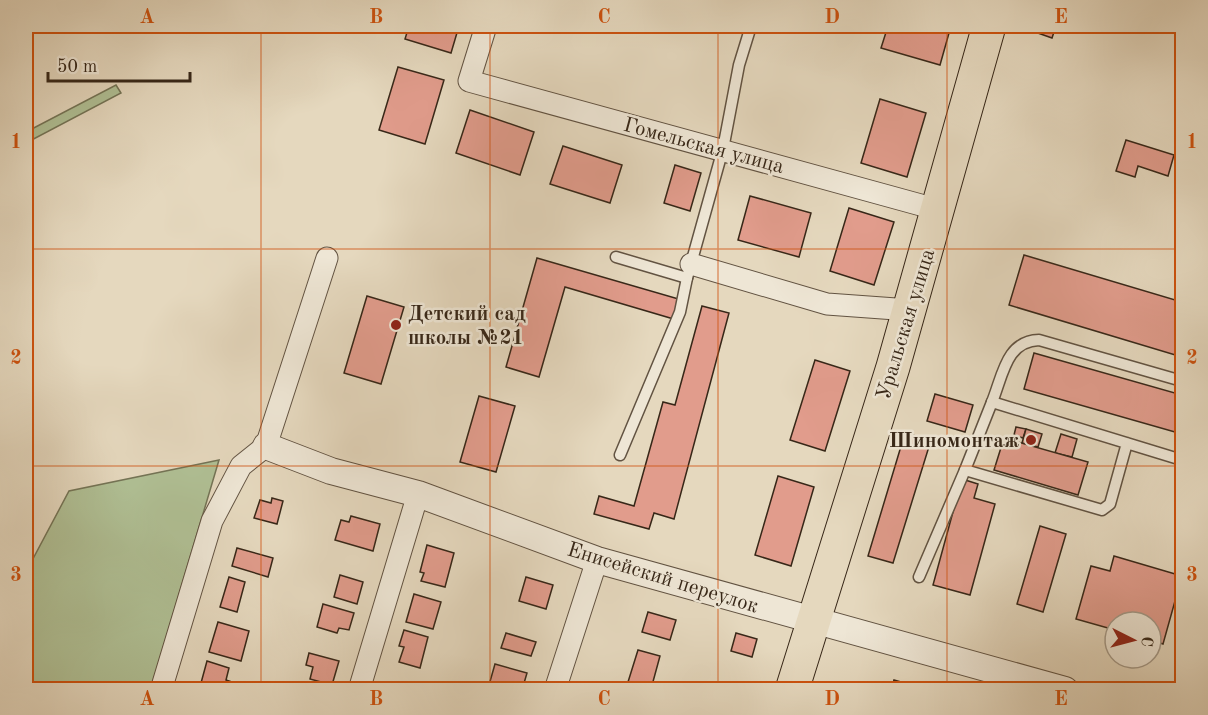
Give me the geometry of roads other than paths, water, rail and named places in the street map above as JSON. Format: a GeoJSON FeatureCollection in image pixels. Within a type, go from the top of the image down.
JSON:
{"type":"FeatureCollection","features":[{"type":"Feature","properties":{"kind":"main road","name":"Уральская улица"},"geometry":{"type":"LineString","coordinates":[[792,690],[910,310],[989,26]]}},
{"type":"Feature","properties":{"kind":"street","name":"Гомельская улица"},"geometry":{"type":"LineString","coordinates":[[486,26],[469,81],[939,210]]}},
{"type":"Feature","properties":{"kind":"street"},"geometry":{"type":"LineString","coordinates":[[161,690],[212,521],[241,466],[266,446],[327,258]]}},
{"type":"Feature","properties":{"kind":"street"},"geometry":{"type":"LineString","coordinates":[[689,271],[827,304],[910,310]]}},
{"type":"Feature","properties":{"kind":"street","name":"Енисейский переулок"},"geometry":{"type":"LineString","coordinates":[[266,446],[331,471],[418,494],[597,560],[1038,685],[1065,690]]}},
{"type":"Feature","properties":{"kind":"street"},"geometry":{"type":"LineString","coordinates":[[359,690],[418,494]]}},
{"type":"Feature","properties":{"kind":"street"},"geometry":{"type":"LineString","coordinates":[[555,690],[597,560]]}},
{"type":"Feature","properties":{"kind":"lane"},"geometry":{"type":"LineString","coordinates":[[620,455],[680,312],[723,149],[739,64],[751,26]]}},
{"type":"Feature","properties":{"kind":"lane"},"geometry":{"type":"LineString","coordinates":[[616,257],[689,271]]}},
{"type":"Feature","properties":{"kind":"lane"},"geometry":{"type":"LineString","coordinates":[[919,577],[1016,346],[1027,340],[1040,340],[1182,381]]}},
{"type":"Feature","properties":{"kind":"lane"},"geometry":{"type":"LineString","coordinates":[[992,402],[1182,460]]}},
{"type":"Feature","properties":{"kind":"lane"},"geometry":{"type":"LineString","coordinates":[[965,470],[1102,510],[1110,504],[1127,443]]}},
{"type":"Feature","properties":{"kind":"place","name":"Детский сад школы №21"},"geometry":{"type":"Point","coordinates":[396,325]}},
{"type":"Feature","properties":{"kind":"place","name":"Шиномонтаж"},"geometry":{"type":"Point","coordinates":[1031,440]}}]}
